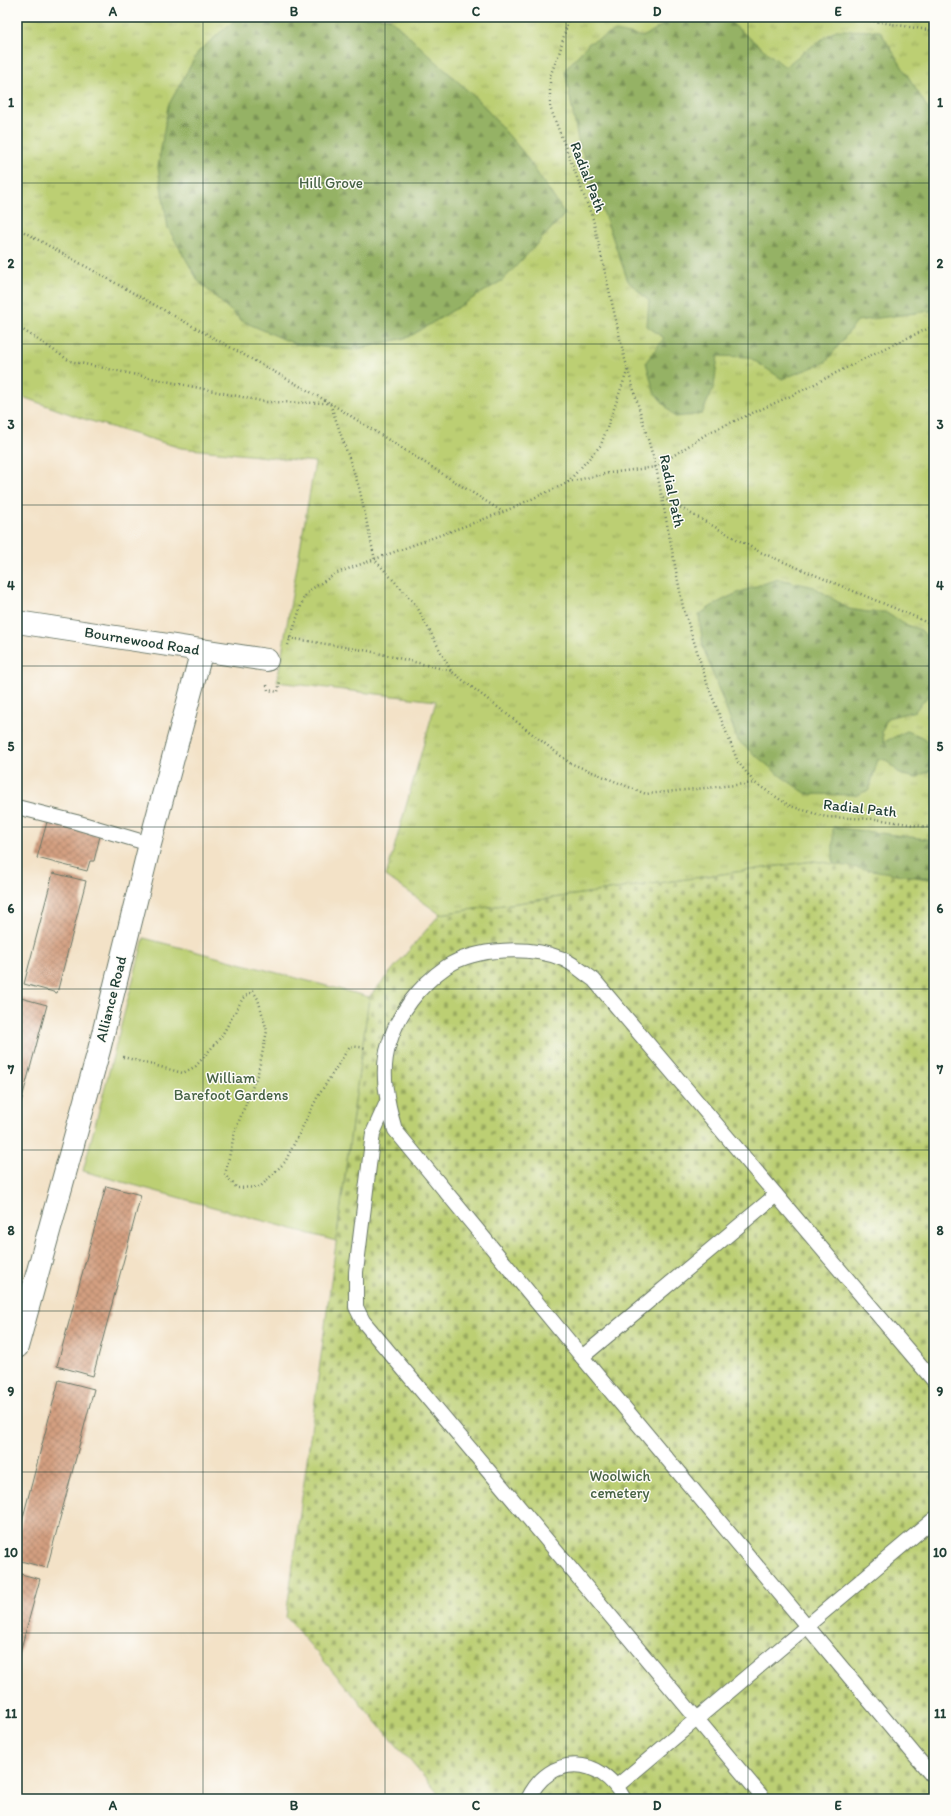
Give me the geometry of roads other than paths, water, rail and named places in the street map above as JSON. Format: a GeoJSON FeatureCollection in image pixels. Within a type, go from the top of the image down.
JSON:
{"type":"FeatureCollection","features":[{"type":"Feature","properties":{"kind":"street","name":"Bournewood Road"},"geometry":{"type":"LineString","coordinates":[[17,622],[266,660]]}},
{"type":"Feature","properties":{"kind":"street","name":"Alliance Road"},"geometry":{"type":"LineString","coordinates":[[17,1347],[99,1050],[150,844],[202,650]]}},
{"type":"Feature","properties":{"kind":"lane"},"geometry":{"type":"LineString","coordinates":[[17,807],[150,844]]}},
{"type":"Feature","properties":{"kind":"lane"},"geometry":{"type":"LineString","coordinates":[[934,1380],[594,980],[564,960],[535,951],[502,950],[471,956],[447,967],[429,981],[410,1000],[388,1044],[384,1073],[387,1102],[396,1130],[582,1357],[934,1778]]}},
{"type":"Feature","properties":{"kind":"lane"},"geometry":{"type":"LineString","coordinates":[[387,1102],[373,1133],[356,1272],[356,1307],[358,1312],[363,1321],[487,1470],[698,1718],[764,1799]]}},
{"type":"Feature","properties":{"kind":"lane"},"geometry":{"type":"LineString","coordinates":[[582,1357],[776,1195]]}},
{"type":"Feature","properties":{"kind":"lane"},"geometry":{"type":"LineString","coordinates":[[617,1786],[934,1519]]}},
{"type":"Feature","properties":{"kind":"lane"},"geometry":{"type":"LineString","coordinates":[[528,1799],[533,1788],[544,1776],[558,1768],[574,1765],[591,1768],[606,1775],[617,1786],[624,1799]]}},
{"type":"Feature","properties":{"kind":"park label","name":"Hill Grove"},"geometry":{"type":"Point","coordinates":[331,183]}},
{"type":"Feature","properties":{"kind":"park label","name":"William Barefoot Gardens"},"geometry":{"type":"Point","coordinates":[231,1086]}},
{"type":"Feature","properties":{"kind":"park label","name":"Woolwich cemetery"},"geometry":{"type":"Point","coordinates":[620,1484]}}]}
